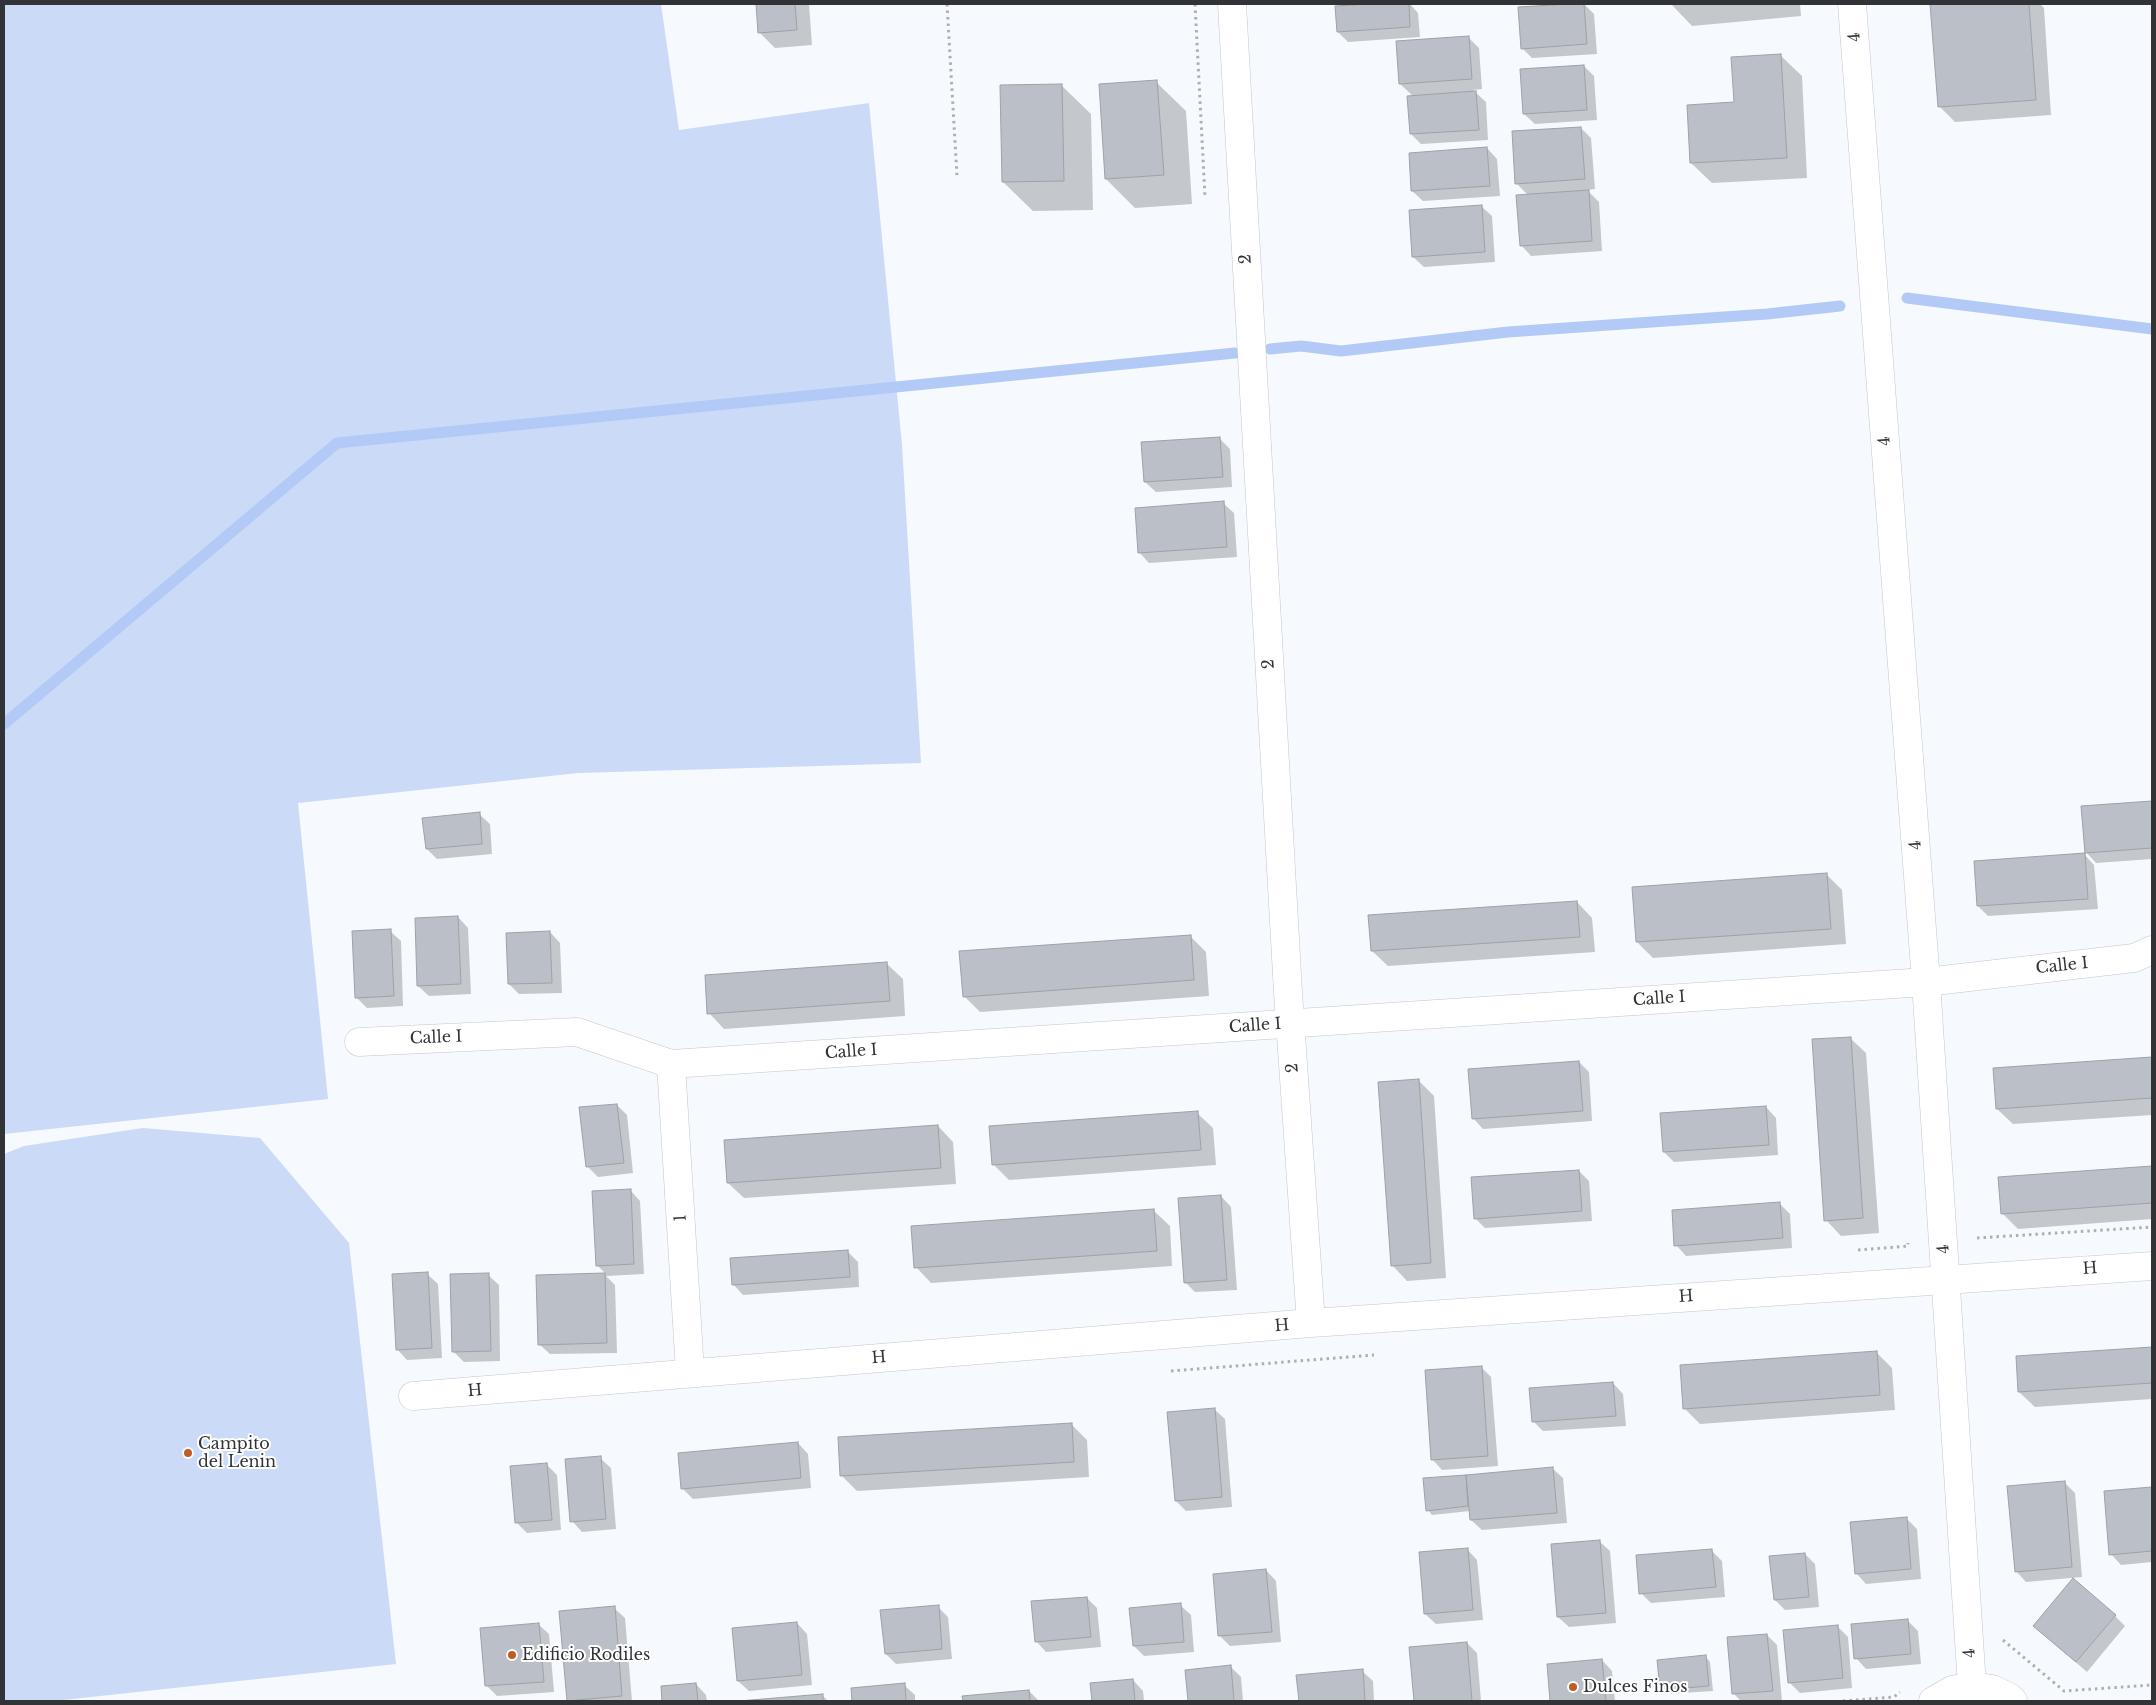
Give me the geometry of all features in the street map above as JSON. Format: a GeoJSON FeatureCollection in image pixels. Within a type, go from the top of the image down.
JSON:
{"type":"FeatureCollection","features":[{"type":"Feature","properties":{"kind":"street","name":"2"},"geometry":{"type":"LineString","coordinates":[[1232,4],[1290,1023],[1311,1323]]}},
{"type":"Feature","properties":{"kind":"street","name":"4"},"geometry":{"type":"LineString","coordinates":[[1852,4],[1926,982],[1972,1686]]}},
{"type":"Feature","properties":{"kind":"street","name":"Calle I"},"geometry":{"type":"LineString","coordinates":[[359,1042],[577,1032],[671,1064],[1926,982],[2134,958],[2152,950]]}},
{"type":"Feature","properties":{"kind":"street","name":"1"},"geometry":{"type":"LineString","coordinates":[[671,1064],[690,1372]]}},
{"type":"Feature","properties":{"kind":"street","name":"H"},"geometry":{"type":"LineString","coordinates":[[413,1396],[1311,1323],[1946,1278],[2152,1266]]}},
{"type":"Feature","properties":{"kind":"street"},"geometry":{"type":"LineString","coordinates":[[1934,1701],[1952,1690],[1972,1686],[1992,1689],[2013,1701]]}},
{"type":"Feature","properties":{"kind":"path"},"geometry":{"type":"LineString","coordinates":[[947,4],[957,176]]}},
{"type":"Feature","properties":{"kind":"path"},"geometry":{"type":"LineString","coordinates":[[1196,4],[1205,197]]}},
{"type":"Feature","properties":{"kind":"path"},"geometry":{"type":"LineString","coordinates":[[1976,1238],[2152,1227]]}},
{"type":"Feature","properties":{"kind":"path"},"geometry":{"type":"LineString","coordinates":[[1849,1250],[1908,1246],[1908,1236]]}},
{"type":"Feature","properties":{"kind":"path"},"geometry":{"type":"LineString","coordinates":[[1162,1371],[1380,1354]]}},
{"type":"Feature","properties":{"kind":"path"},"geometry":{"type":"LineString","coordinates":[[2002,1630],[2003,1640],[2064,1691],[2152,1685]]}},
{"type":"Feature","properties":{"kind":"path"},"geometry":{"type":"LineString","coordinates":[[1843,1701],[1894,1697],[1906,1687]]}},
{"type":"Feature","properties":{"kind":"shaded area"},"geometry":{"type":"Polygon","coordinates":[[[4,4],[661,4],[679,130],[869,103],[902,445],[921,763],[578,773],[298,803],[328,1099],[4,1134],[4,4]]]}},
{"type":"Feature","properties":{"kind":"shaded area","name":"Campito del Lenin"},"geometry":{"type":"Polygon","coordinates":[[[143,1128],[260,1138],[349,1243],[396,1664],[54,1701],[4,1701],[4,1154],[24,1146],[143,1128]]]}},
{"type":"Feature","properties":{"kind":"building"},"geometry":{"type":"Polygon","coordinates":[[[756,4],[795,4],[797,30],[758,33],[756,4]]]}},
{"type":"Feature","properties":{"kind":"building"},"geometry":{"type":"Polygon","coordinates":[[[1409,4],[1410,27],[1337,32],[1335,6],[1409,4]]]}},
{"type":"Feature","properties":{"kind":"building"},"geometry":{"type":"Polygon","coordinates":[[[1584,4],[1587,44],[1521,49],[1518,7],[1584,4]]]}},
{"type":"Feature","properties":{"kind":"building"},"geometry":{"type":"Polygon","coordinates":[[[1930,4],[2029,4],[2036,100],[1938,107],[1930,4]]]}},
{"type":"Feature","properties":{"kind":"building"},"geometry":{"type":"Polygon","coordinates":[[[1469,36],[1472,79],[1399,84],[1396,41],[1469,36]]]}},
{"type":"Feature","properties":{"kind":"building"},"geometry":{"type":"Polygon","coordinates":[[[1781,54],[1787,158],[1690,163],[1687,105],[1734,102],[1731,57],[1781,54]]]}},
{"type":"Feature","properties":{"kind":"building"},"geometry":{"type":"Polygon","coordinates":[[[1584,65],[1587,110],[1523,114],[1520,69],[1584,65]]]}},
{"type":"Feature","properties":{"kind":"building"},"geometry":{"type":"Polygon","coordinates":[[[1157,80],[1164,175],[1105,179],[1099,84],[1157,80]]]}},
{"type":"Feature","properties":{"kind":"building"},"geometry":{"type":"Polygon","coordinates":[[[1062,84],[1064,181],[1002,182],[1000,85],[1062,84]]]}},
{"type":"Feature","properties":{"kind":"building"},"geometry":{"type":"Polygon","coordinates":[[[1476,91],[1479,130],[1410,134],[1407,96],[1476,91]]]}},
{"type":"Feature","properties":{"kind":"building"},"geometry":{"type":"Polygon","coordinates":[[[1581,127],[1585,179],[1515,184],[1512,131],[1581,127]]]}},
{"type":"Feature","properties":{"kind":"building"},"geometry":{"type":"Polygon","coordinates":[[[1487,147],[1490,186],[1411,191],[1409,153],[1487,147]]]}},
{"type":"Feature","properties":{"kind":"building"},"geometry":{"type":"Polygon","coordinates":[[[1589,190],[1592,241],[1520,246],[1516,195],[1589,190]]]}},
{"type":"Feature","properties":{"kind":"building"},"geometry":{"type":"Polygon","coordinates":[[[1482,205],[1485,252],[1412,257],[1409,210],[1482,205]]]}},
{"type":"Feature","properties":{"kind":"building"},"geometry":{"type":"Polygon","coordinates":[[[1220,437],[1223,477],[1144,482],[1141,442],[1220,437]]]}},
{"type":"Feature","properties":{"kind":"building"},"geometry":{"type":"Polygon","coordinates":[[[1224,501],[1227,547],[1138,553],[1135,508],[1224,501]]]}},
{"type":"Feature","properties":{"kind":"building"},"geometry":{"type":"Polygon","coordinates":[[[2152,801],[2152,848],[2085,853],[2081,806],[2152,801]]]}},
{"type":"Feature","properties":{"kind":"building"},"geometry":{"type":"Polygon","coordinates":[[[480,812],[482,844],[426,849],[422,818],[480,812]]]}},
{"type":"Feature","properties":{"kind":"building"},"geometry":{"type":"Polygon","coordinates":[[[2085,853],[2088,899],[1977,906],[1974,861],[2085,853]]]}},
{"type":"Feature","properties":{"kind":"building"},"geometry":{"type":"Polygon","coordinates":[[[1827,873],[1831,929],[1636,942],[1632,887],[1827,873]]]}},
{"type":"Feature","properties":{"kind":"building"},"geometry":{"type":"Polygon","coordinates":[[[1577,901],[1580,937],[1371,951],[1368,915],[1577,901]]]}},
{"type":"Feature","properties":{"kind":"building"},"geometry":{"type":"Polygon","coordinates":[[[458,916],[461,984],[417,986],[415,918],[458,916]]]}},
{"type":"Feature","properties":{"kind":"building"},"geometry":{"type":"Polygon","coordinates":[[[391,929],[394,996],[355,998],[352,931],[391,929]]]}},
{"type":"Feature","properties":{"kind":"building"},"geometry":{"type":"Polygon","coordinates":[[[550,931],[552,983],[508,984],[506,933],[550,931]]]}},
{"type":"Feature","properties":{"kind":"building"},"geometry":{"type":"Polygon","coordinates":[[[1191,935],[1194,980],[963,997],[959,951],[1191,935]]]}},
{"type":"Feature","properties":{"kind":"building"},"geometry":{"type":"Polygon","coordinates":[[[887,962],[890,1001],[707,1014],[705,975],[887,962]]]}},
{"type":"Feature","properties":{"kind":"building"},"geometry":{"type":"Polygon","coordinates":[[[1851,1037],[1863,1218],[1824,1221],[1812,1039],[1851,1037]]]}},
{"type":"Feature","properties":{"kind":"building"},"geometry":{"type":"Polygon","coordinates":[[[2152,1057],[2152,1098],[1996,1109],[1993,1068],[2152,1057]]]}},
{"type":"Feature","properties":{"kind":"building"},"geometry":{"type":"Polygon","coordinates":[[[1579,1061],[1583,1111],[1472,1119],[1468,1069],[1579,1061]]]}},
{"type":"Feature","properties":{"kind":"building"},"geometry":{"type":"Polygon","coordinates":[[[1419,1079],[1431,1263],[1391,1266],[1378,1082],[1419,1079]]]}},
{"type":"Feature","properties":{"kind":"building"},"geometry":{"type":"Polygon","coordinates":[[[617,1104],[624,1163],[586,1167],[579,1107],[617,1104]]]}},
{"type":"Feature","properties":{"kind":"building"},"geometry":{"type":"Polygon","coordinates":[[[1766,1106],[1769,1145],[1663,1152],[1660,1113],[1766,1106]]]}},
{"type":"Feature","properties":{"kind":"building"},"geometry":{"type":"Polygon","coordinates":[[[1198,1111],[1201,1150],[992,1165],[989,1126],[1198,1111]]]}},
{"type":"Feature","properties":{"kind":"building"},"geometry":{"type":"Polygon","coordinates":[[[938,1125],[941,1168],[727,1183],[724,1140],[938,1125]]]}},
{"type":"Feature","properties":{"kind":"building"},"geometry":{"type":"Polygon","coordinates":[[[2152,1166],[2152,1203],[2001,1214],[1998,1177],[2152,1166]]]}},
{"type":"Feature","properties":{"kind":"building"},"geometry":{"type":"Polygon","coordinates":[[[1579,1170],[1582,1211],[1474,1219],[1471,1177],[1579,1170]]]}},
{"type":"Feature","properties":{"kind":"building"},"geometry":{"type":"Polygon","coordinates":[[[631,1189],[634,1264],[596,1266],[592,1191],[631,1189]]]}},
{"type":"Feature","properties":{"kind":"building"},"geometry":{"type":"Polygon","coordinates":[[[1221,1195],[1227,1280],[1184,1283],[1178,1198],[1221,1195]]]}},
{"type":"Feature","properties":{"kind":"building"},"geometry":{"type":"Polygon","coordinates":[[[1780,1202],[1783,1238],[1674,1246],[1672,1210],[1780,1202]]]}},
{"type":"Feature","properties":{"kind":"building"},"geometry":{"type":"Polygon","coordinates":[[[1154,1209],[1157,1251],[914,1268],[911,1226],[1154,1209]]]}},
{"type":"Feature","properties":{"kind":"building"},"geometry":{"type":"Polygon","coordinates":[[[848,1250],[850,1277],[732,1285],[730,1258],[848,1250]]]}},
{"type":"Feature","properties":{"kind":"building"},"geometry":{"type":"Polygon","coordinates":[[[428,1272],[432,1348],[396,1350],[392,1274],[428,1272]]]}},
{"type":"Feature","properties":{"kind":"building"},"geometry":{"type":"Polygon","coordinates":[[[489,1273],[491,1351],[452,1352],[450,1274],[489,1273]]]}},
{"type":"Feature","properties":{"kind":"building"},"geometry":{"type":"Polygon","coordinates":[[[605,1273],[607,1343],[538,1345],[536,1275],[605,1273]]]}},
{"type":"Feature","properties":{"kind":"building"},"geometry":{"type":"Polygon","coordinates":[[[2152,1347],[2152,1383],[2018,1392],[2016,1356],[2152,1347]]]}},
{"type":"Feature","properties":{"kind":"building"},"geometry":{"type":"Polygon","coordinates":[[[1877,1351],[1880,1395],[1683,1409],[1680,1365],[1877,1351]]]}},
{"type":"Feature","properties":{"kind":"building"},"geometry":{"type":"Polygon","coordinates":[[[1482,1366],[1488,1456],[1431,1460],[1425,1370],[1482,1366]]]}},
{"type":"Feature","properties":{"kind":"building"},"geometry":{"type":"Polygon","coordinates":[[[1613,1382],[1616,1416],[1532,1422],[1529,1388],[1613,1382]]]}},
{"type":"Feature","properties":{"kind":"building"},"geometry":{"type":"Polygon","coordinates":[[[1215,1408],[1222,1497],[1175,1501],[1167,1412],[1215,1408]]]}},
{"type":"Feature","properties":{"kind":"building"},"geometry":{"type":"Polygon","coordinates":[[[1072,1423],[1074,1462],[840,1476],[838,1437],[1072,1423]]]}},
{"type":"Feature","properties":{"kind":"building"},"geometry":{"type":"Polygon","coordinates":[[[798,1442],[801,1478],[681,1489],[678,1453],[798,1442]]]}},
{"type":"Feature","properties":{"kind":"building"},"geometry":{"type":"Polygon","coordinates":[[[601,1456],[606,1519],[570,1522],[565,1459],[601,1456]]]}},
{"type":"Feature","properties":{"kind":"building"},"geometry":{"type":"Polygon","coordinates":[[[547,1463],[552,1520],[515,1523],[510,1466],[547,1463]]]}},
{"type":"Feature","properties":{"kind":"building"},"geometry":{"type":"Polygon","coordinates":[[[1553,1467],[1557,1513],[1470,1520],[1466,1475],[1553,1467]]]}},
{"type":"Feature","properties":{"kind":"building"},"geometry":{"type":"Polygon","coordinates":[[[1466,1475],[1468,1506],[1426,1511],[1423,1478],[1466,1475]]]}},
{"type":"Feature","properties":{"kind":"building"},"geometry":{"type":"Polygon","coordinates":[[[2065,1481],[2072,1567],[2015,1572],[2007,1486],[2065,1481]]]}},
{"type":"Feature","properties":{"kind":"building"},"geometry":{"type":"Polygon","coordinates":[[[2152,1487],[2152,1551],[2109,1555],[2104,1491],[2152,1487]]]}},
{"type":"Feature","properties":{"kind":"building"},"geometry":{"type":"Polygon","coordinates":[[[1907,1517],[1911,1569],[1855,1574],[1850,1522],[1907,1517]]]}},
{"type":"Feature","properties":{"kind":"building"},"geometry":{"type":"Polygon","coordinates":[[[1600,1540],[1606,1613],[1557,1617],[1551,1544],[1600,1540]]]}},
{"type":"Feature","properties":{"kind":"building"},"geometry":{"type":"Polygon","coordinates":[[[1468,1548],[1473,1610],[1424,1614],[1419,1552],[1468,1548]]]}},
{"type":"Feature","properties":{"kind":"building"},"geometry":{"type":"Polygon","coordinates":[[[1712,1549],[1716,1587],[1639,1594],[1636,1555],[1712,1549]]]}},
{"type":"Feature","properties":{"kind":"building"},"geometry":{"type":"Polygon","coordinates":[[[1805,1553],[1809,1597],[1774,1600],[1769,1556],[1805,1553]]]}},
{"type":"Feature","properties":{"kind":"building"},"geometry":{"type":"Polygon","coordinates":[[[1266,1569],[1272,1632],[1218,1636],[1213,1574],[1266,1569]]]}},
{"type":"Feature","properties":{"kind":"building"},"geometry":{"type":"Polygon","coordinates":[[[2073,1578],[2116,1615],[2076,1662],[2033,1626],[2073,1578]]]}},
{"type":"Feature","properties":{"kind":"building"},"geometry":{"type":"Polygon","coordinates":[[[1087,1597],[1091,1637],[1035,1642],[1031,1601],[1087,1597]]]}},
{"type":"Feature","properties":{"kind":"building"},"geometry":{"type":"Polygon","coordinates":[[[1181,1603],[1184,1642],[1133,1646],[1129,1608],[1181,1603]]]}},
{"type":"Feature","properties":{"kind":"building"},"geometry":{"type":"Polygon","coordinates":[[[939,1605],[942,1649],[885,1654],[880,1610],[939,1605]]]}},
{"type":"Feature","properties":{"kind":"building"},"geometry":{"type":"Polygon","coordinates":[[[615,1606],[622,1696],[567,1701],[559,1611],[615,1606]]]}},
{"type":"Feature","properties":{"kind":"building"},"geometry":{"type":"Polygon","coordinates":[[[1908,1619],[1911,1654],[1854,1659],[1851,1624],[1908,1619]]]}},
{"type":"Feature","properties":{"kind":"building"},"geometry":{"type":"Polygon","coordinates":[[[797,1622],[802,1675],[737,1681],[732,1628],[797,1622]]]}},
{"type":"Feature","properties":{"kind":"building","name":"Edificio Rodiles"},"geometry":{"type":"Polygon","coordinates":[[[539,1623],[544,1682],[485,1686],[480,1628],[539,1623]]]}},
{"type":"Feature","properties":{"kind":"building"},"geometry":{"type":"Polygon","coordinates":[[[1838,1625],[1843,1678],[1788,1683],[1783,1630],[1838,1625]]]}},
{"type":"Feature","properties":{"kind":"building"},"geometry":{"type":"Polygon","coordinates":[[[1767,1634],[1773,1691],[1732,1694],[1727,1637],[1767,1634]]]}},
{"type":"Feature","properties":{"kind":"building"},"geometry":{"type":"Polygon","coordinates":[[[1467,1642],[1472,1701],[1414,1701],[1409,1647],[1467,1642]]]}},
{"type":"Feature","properties":{"kind":"building"},"geometry":{"type":"Polygon","coordinates":[[[1706,1655],[1709,1686],[1660,1690],[1657,1660],[1706,1655]]]}},
{"type":"Feature","properties":{"kind":"building"},"geometry":{"type":"Polygon","coordinates":[[[1602,1659],[1606,1701],[1550,1701],[1547,1664],[1602,1659]]]}},
{"type":"Feature","properties":{"kind":"building"},"geometry":{"type":"Polygon","coordinates":[[[1231,1665],[1234,1701],[1188,1701],[1185,1670],[1231,1665]]]}},
{"type":"Feature","properties":{"kind":"building"},"geometry":{"type":"Polygon","coordinates":[[[1363,1669],[1365,1701],[1299,1701],[1296,1675],[1363,1669]]]}},
{"type":"Feature","properties":{"kind":"building"},"geometry":{"type":"Polygon","coordinates":[[[1133,1679],[1135,1701],[1092,1701],[1090,1683],[1133,1679]]]}},
{"type":"Feature","properties":{"kind":"building"},"geometry":{"type":"Polygon","coordinates":[[[696,1683],[698,1701],[662,1701],[661,1686],[696,1683]]]}},
{"type":"Feature","properties":{"kind":"building"},"geometry":{"type":"Polygon","coordinates":[[[905,1683],[906,1701],[852,1701],[851,1688],[905,1683]]]}},
{"type":"Feature","properties":{"kind":"building"},"geometry":{"type":"Polygon","coordinates":[[[1029,1690],[1030,1701],[963,1701],[962,1696],[1029,1690]]]}},
{"type":"Feature","properties":{"kind":"building"},"geometry":{"type":"Polygon","coordinates":[[[823,1694],[823,1701],[739,1701],[823,1694]]]}},
{"type":"Feature","properties":{"kind":"waterway"},"geometry":{"type":"LineString","coordinates":[[1907,298],[2152,329]]}},
{"type":"Feature","properties":{"kind":"waterway"},"geometry":{"type":"LineString","coordinates":[[1270,349],[1301,346],[1341,351],[1508,332],[1767,314],[1840,306]]}},
{"type":"Feature","properties":{"kind":"waterway"},"geometry":{"type":"LineString","coordinates":[[4,724],[337,443],[1235,353]]}},
{"type":"Feature","properties":{"kind":"place","name":"Campito del Lenin"},"geometry":{"type":"Point","coordinates":[188,1453]}},
{"type":"Feature","properties":{"kind":"place","name":"Edificio Rodiles"},"geometry":{"type":"Point","coordinates":[512,1655]}},
{"type":"Feature","properties":{"kind":"place","name":"Dulces Finos"},"geometry":{"type":"Point","coordinates":[1573,1687]}}]}
